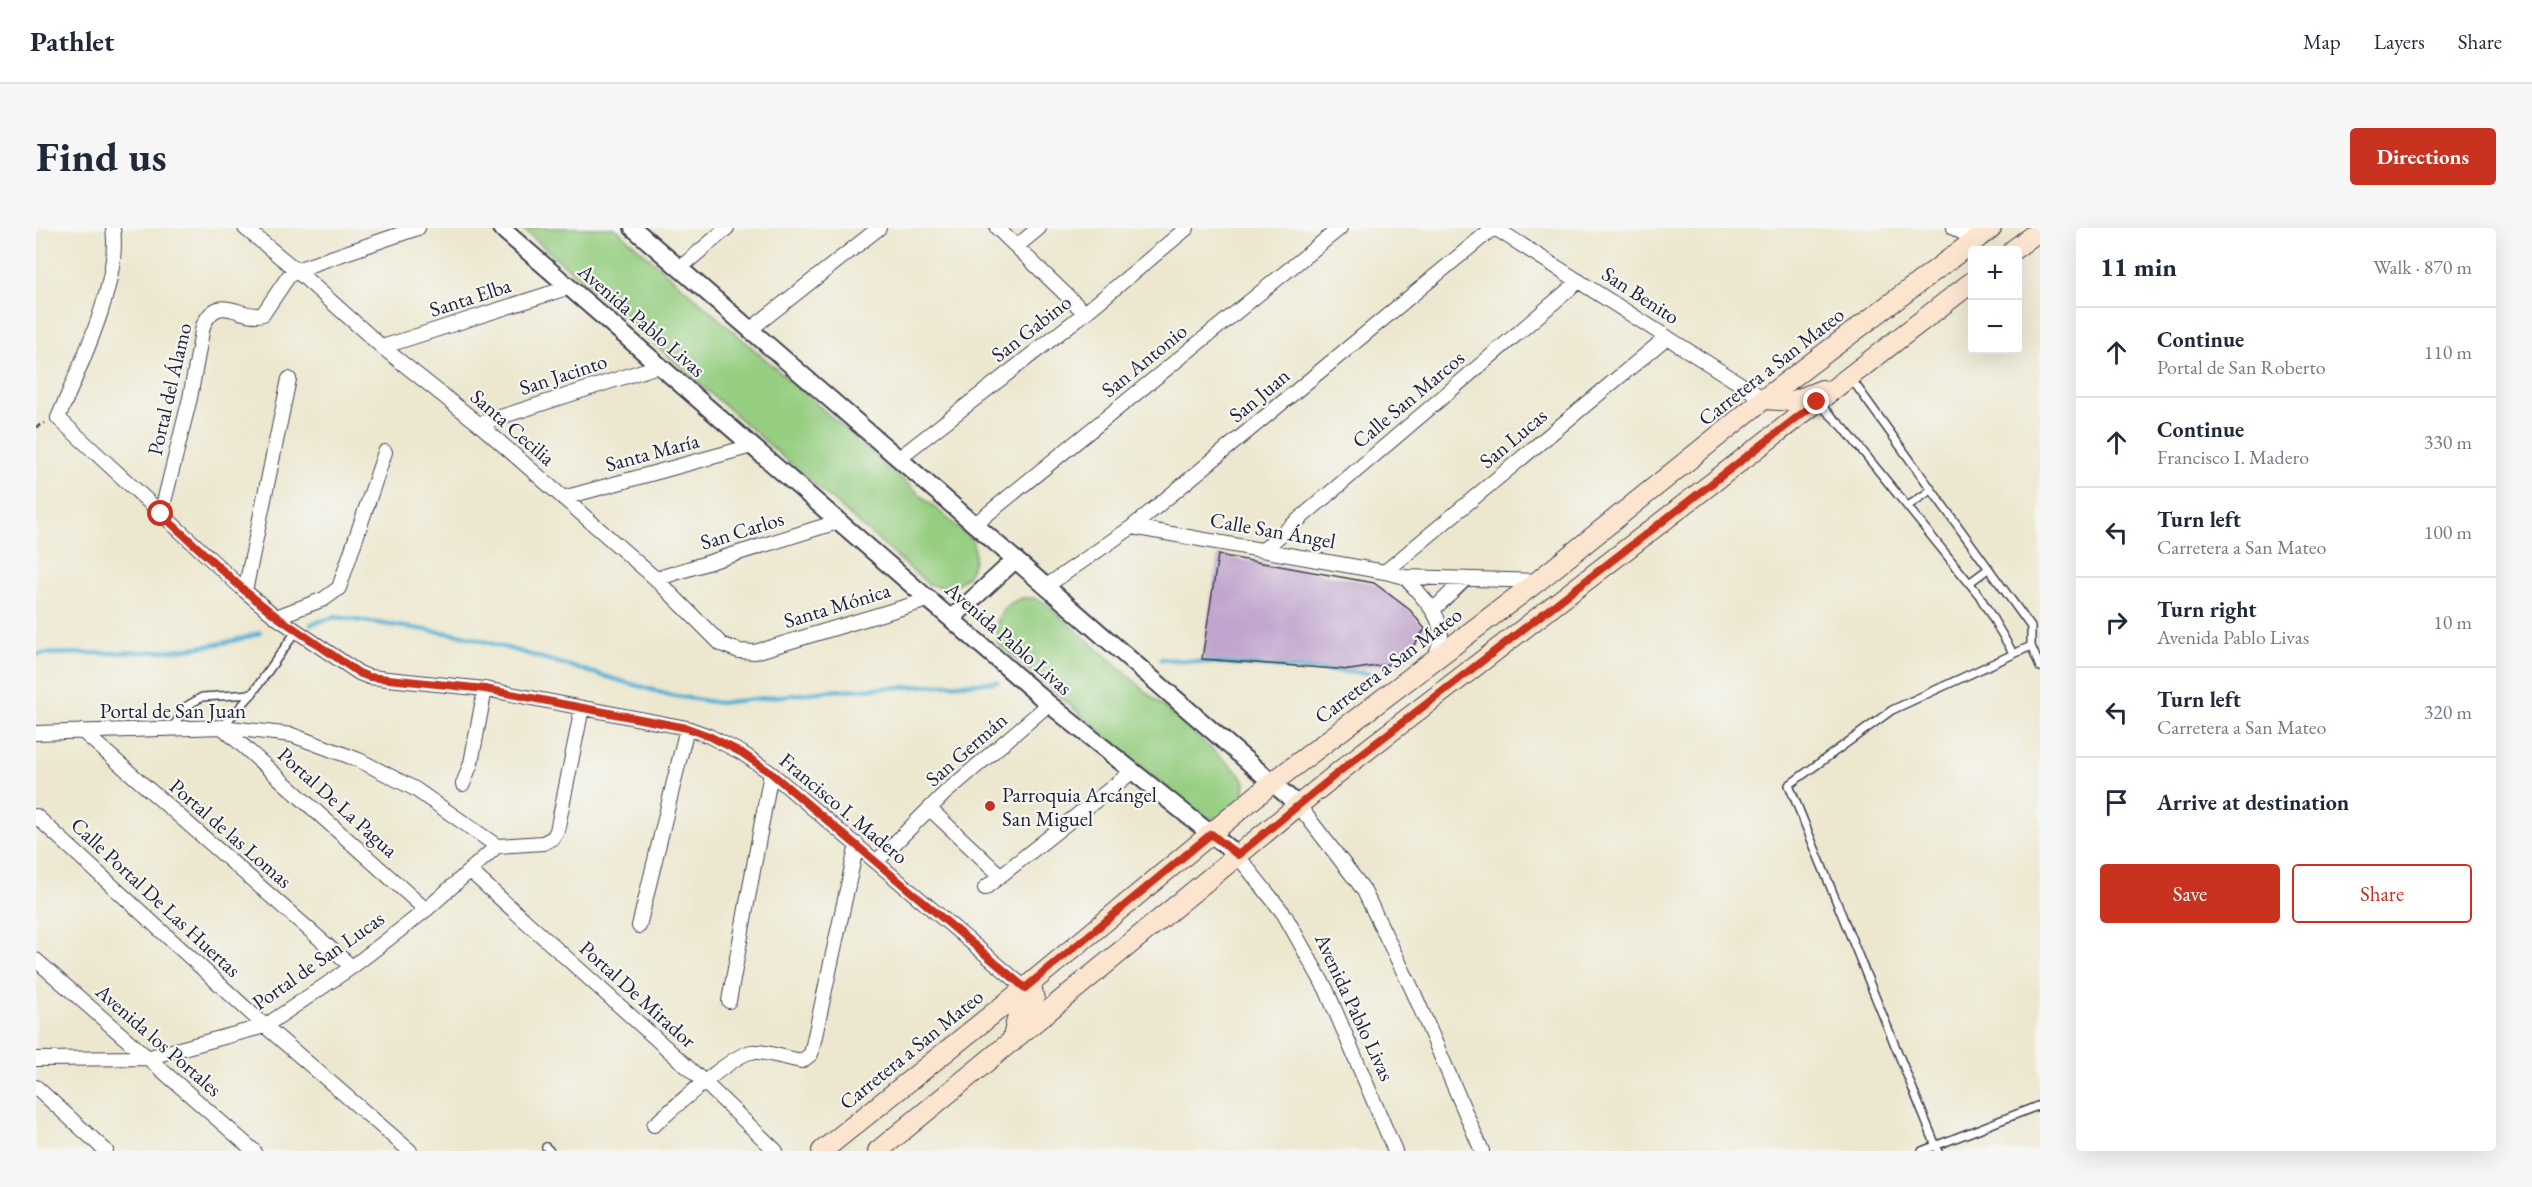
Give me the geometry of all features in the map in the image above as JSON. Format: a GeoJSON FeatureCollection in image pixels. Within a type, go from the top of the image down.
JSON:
{"type":"FeatureCollection","features":[{"type":"Feature","properties":{"kind":"main road"},"geometry":{"type":"LineString","coordinates":[[2018,246],[2040,230]]}},
{"type":"Feature","properties":{"kind":"main road","name":"Carretera a San Mateo"},"geometry":{"type":"LineString","coordinates":[[822,1151],[1025,988],[1272,783],[1538,581],[1764,399],[1983,234]]}},
{"type":"Feature","properties":{"kind":"main road"},"geometry":{"type":"LineString","coordinates":[[878,1151],[1354,760],[1968,285]]}},
{"type":"Feature","properties":{"kind":"main road"},"geometry":{"type":"LineString","coordinates":[[1764,399],[1794,401],[1809,396],[1830,386],[1875,352],[1892,345]]}},
{"type":"Feature","properties":{"kind":"main road"},"geometry":{"type":"LineString","coordinates":[[1722,475],[1769,423],[1771,413],[1764,399]]}},
{"type":"Feature","properties":{"kind":"main road"},"geometry":{"type":"LineString","coordinates":[[1012,1042],[1017,1019],[1034,1000],[1035,995],[1032,990],[1025,988]]}},
{"type":"Feature","properties":{"kind":"street","name":"Francisco I. Madero"},"geometry":{"type":"LineString","coordinates":[[113,228],[109,277],[97,327],[58,418],[245,591],[276,616],[359,673],[380,680],[485,689],[687,728],[742,753],[771,773],[857,844],[1025,988]]}},
{"type":"Feature","properties":{"kind":"street","name":"Santa Cecilia"},"geometry":{"type":"LineString","coordinates":[[244,228],[296,270],[382,347],[479,424],[656,579],[721,644],[739,651],[755,651]]}},
{"type":"Feature","properties":{"kind":"street"},"geometry":{"type":"LineString","coordinates":[[296,270],[418,228]]}},
{"type":"Feature","properties":{"kind":"street","name":"Avenida Pablo Livas"},"geometry":{"type":"LineString","coordinates":[[501,228],[931,599],[1049,704],[1238,855],[1284,914],[1326,989],[1395,1151]]}},
{"type":"Feature","properties":{"kind":"street"},"geometry":{"type":"LineString","coordinates":[[633,228],[1299,806],[1363,889],[1413,991],[1482,1151]]}},
{"type":"Feature","properties":{"kind":"street"},"geometry":{"type":"LineString","coordinates":[[680,268],[727,228]]}},
{"type":"Feature","properties":{"kind":"street"},"geometry":{"type":"LineString","coordinates":[[751,329],[879,228]]}},
{"type":"Feature","properties":{"kind":"street"},"geometry":{"type":"LineString","coordinates":[[997,228],[1085,313]]}},
{"type":"Feature","properties":{"kind":"street"},"geometry":{"type":"LineString","coordinates":[[1017,246],[1039,228]]}},
{"type":"Feature","properties":{"kind":"street","name":"San Gabino"},"geometry":{"type":"LineString","coordinates":[[899,458],[1085,313],[1187,228]]}},
{"type":"Feature","properties":{"kind":"street","name":"San Antonio"},"geometry":{"type":"LineString","coordinates":[[974,525],[1340,228]]}},
{"type":"Feature","properties":{"kind":"street","name":"San Benito"},"geometry":{"type":"LineString","coordinates":[[1494,228],[1764,399]]}},
{"type":"Feature","properties":{"kind":"street","name":"San Juan"},"geometry":{"type":"LineString","coordinates":[[1045,587],[1132,527],[1494,228]]}},
{"type":"Feature","properties":{"kind":"street"},"geometry":{"type":"LineString","coordinates":[[1954,228],[1983,234]]}},
{"type":"Feature","properties":{"kind":"street","name":"Portal del Álamo"},"geometry":{"type":"LineString","coordinates":[[161,514],[190,398],[206,318],[212,312],[229,307],[253,315],[263,314],[288,277],[296,270]]}},
{"type":"Feature","properties":{"kind":"street","name":"Calle San Marcos"},"geometry":{"type":"LineString","coordinates":[[1263,550],[1579,280]]}},
{"type":"Feature","properties":{"kind":"street","name":"Santa Elba"},"geometry":{"type":"LineString","coordinates":[[382,347],[570,287]]}},
{"type":"Feature","properties":{"kind":"street","name":"San Lucas"},"geometry":{"type":"LineString","coordinates":[[1385,572],[1667,337]]}},
{"type":"Feature","properties":{"kind":"street","name":"San Jacinto"},"geometry":{"type":"LineString","coordinates":[[479,424],[661,365]]}},
{"type":"Feature","properties":{"kind":"street"},"geometry":{"type":"LineString","coordinates":[[245,591],[290,379]]}},
{"type":"Feature","properties":{"kind":"street","name":"Santa María"},"geometry":{"type":"LineString","coordinates":[[563,498],[752,446]]}},
{"type":"Feature","properties":{"kind":"street"},"geometry":{"type":"LineString","coordinates":[[276,616],[324,599],[339,588],[385,452]]}},
{"type":"Feature","properties":{"kind":"street","name":"San Carlos"},"geometry":{"type":"LineString","coordinates":[[656,579],[840,521]]}},
{"type":"Feature","properties":{"kind":"street","name":"Calle San Ángel"},"geometry":{"type":"LineString","coordinates":[[1132,527],[1405,577],[1538,581]]}},
{"type":"Feature","properties":{"kind":"street"},"geometry":{"type":"LineString","coordinates":[[951,619],[1015,560]]}},
{"type":"Feature","properties":{"kind":"street"},"geometry":{"type":"LineString","coordinates":[[1405,577],[1433,610],[1443,633],[1440,647],[1432,662]]}},
{"type":"Feature","properties":{"kind":"street"},"geometry":{"type":"LineString","coordinates":[[1433,610],[1465,579]]}},
{"type":"Feature","properties":{"kind":"street","name":"Santa Mónica"},"geometry":{"type":"LineString","coordinates":[[755,651],[931,599]]}},
{"type":"Feature","properties":{"kind":"street"},"geometry":{"type":"LineString","coordinates":[[463,784],[471,763],[485,689]]}},
{"type":"Feature","properties":{"kind":"street","name":"San Germán"},"geometry":{"type":"LineString","coordinates":[[1000,875],[930,809],[1049,704]]}},
{"type":"Feature","properties":{"kind":"street"},"geometry":{"type":"LineString","coordinates":[[497,846],[543,843],[553,838],[557,831],[582,708]]}},
{"type":"Feature","properties":{"kind":"street","name":"Portal de San Juan"},"geometry":{"type":"LineString","coordinates":[[36,733],[222,727],[292,735],[359,760],[415,789],[497,846]]}},
{"type":"Feature","properties":{"kind":"street","name":"Portal De La Pagua"},"geometry":{"type":"LineString","coordinates":[[222,727],[426,910]]}},
{"type":"Feature","properties":{"kind":"street"},"geometry":{"type":"LineString","coordinates":[[639,926],[687,728]]}},
{"type":"Feature","properties":{"kind":"street","name":"Portal de las Lomas"},"geometry":{"type":"LineString","coordinates":[[82,731],[352,967]]}},
{"type":"Feature","properties":{"kind":"street"},"geometry":{"type":"LineString","coordinates":[[985,888],[1133,771]]}},
{"type":"Feature","properties":{"kind":"street"},"geometry":{"type":"LineString","coordinates":[[729,1001],[771,773]]}},
{"type":"Feature","properties":{"kind":"street"},"geometry":{"type":"LineString","coordinates":[[876,862],[930,809]]}},
{"type":"Feature","properties":{"kind":"street","name":"Calle Portal De Las Huertas"},"geometry":{"type":"LineString","coordinates":[[36,816],[265,1026],[410,1151]]}},
{"type":"Feature","properties":{"kind":"street"},"geometry":{"type":"LineString","coordinates":[[654,1125],[704,1082],[743,1055],[753,1052],[802,1061],[811,1054],[857,844]]}},
{"type":"Feature","properties":{"kind":"street","name":"Portal de San Lucas"},"geometry":{"type":"LineString","coordinates":[[36,1059],[146,1058],[265,1026],[352,967],[426,910],[497,846]]}},
{"type":"Feature","properties":{"kind":"street","name":"Portal De Mirador"},"geometry":{"type":"LineString","coordinates":[[470,871],[704,1082],[776,1151]]}},
{"type":"Feature","properties":{"kind":"street","name":"Avenida los Portales"},"geometry":{"type":"LineString","coordinates":[[36,960],[254,1151]]}},
{"type":"Feature","properties":{"kind":"street"},"geometry":{"type":"LineString","coordinates":[[36,1087],[106,1151]]}},
{"type":"Feature","properties":{"kind":"street"},"geometry":{"type":"LineString","coordinates":[[1385,1125],[1404,1151]]}},
{"type":"Feature","properties":{"kind":"lane"},"geometry":{"type":"LineString","coordinates":[[1850,377],[2031,627],[2031,646],[2040,667]]}},
{"type":"Feature","properties":{"kind":"lane"},"geometry":{"type":"LineString","coordinates":[[1817,402],[1843,427],[1979,595],[2013,653]]}},
{"type":"Feature","properties":{"kind":"lane"},"geometry":{"type":"LineString","coordinates":[[1908,506],[1931,490]]}},
{"type":"Feature","properties":{"kind":"lane"},"geometry":{"type":"LineString","coordinates":[[1969,583],[1988,568]]}},
{"type":"Feature","properties":{"kind":"lane"},"geometry":{"type":"LineString","coordinates":[[222,727],[252,694],[297,630]]}},
{"type":"Feature","properties":{"kind":"lane"},"geometry":{"type":"LineString","coordinates":[[1937,1148],[1789,785],[1892,710],[2031,646]]}},
{"type":"Feature","properties":{"kind":"lane"},"geometry":{"type":"LineString","coordinates":[[172,728],[185,707],[201,698],[252,694]]}},
{"type":"Feature","properties":{"kind":"lane"},"geometry":{"type":"LineString","coordinates":[[1922,1151],[1937,1148],[2040,1105]]}},
{"type":"Feature","properties":{"kind":"green space"},"geometry":{"type":"Polygon","coordinates":[[[522,228],[615,228],[972,540],[974,561],[971,570],[958,583],[949,586],[928,584],[522,228]]]}},
{"type":"Feature","properties":{"kind":"green space"},"geometry":{"type":"Polygon","coordinates":[[[1023,598],[1034,598],[1045,603],[1240,774],[1245,782],[1243,799],[1219,818],[1202,818],[998,644],[996,629],[1000,615],[1009,605],[1023,598]]]}},
{"type":"Feature","properties":{"kind":"building"},"geometry":{"type":"Polygon","coordinates":[[[1218,555],[1374,583],[1410,610],[1425,629],[1402,662],[1350,670],[1202,659],[1218,555]]]}},
{"type":"Feature","properties":{"kind":"waterway"},"geometry":{"type":"LineString","coordinates":[[311,624],[335,617],[462,635],[670,695],[719,703],[827,691],[998,682]]}},
{"type":"Feature","properties":{"kind":"waterway"},"geometry":{"type":"LineString","coordinates":[[36,654],[177,650],[233,641],[260,633]]}},
{"type":"Feature","properties":{"kind":"waterway"},"geometry":{"type":"LineString","coordinates":[[1161,659],[1376,674]]}},
{"type":"Feature","properties":{"kind":"place","name":"Parroquia Arcángel San Miguel"},"geometry":{"type":"Point","coordinates":[990,806]}},
{"type":"Feature","properties":{"kind":"route"},"geometry":{"type":"LineString","coordinates":[[161,514],[245,591],[276,616],[359,673],[380,680],[485,689],[687,728],[709,736],[742,753],[771,773],[857,844],[1025,988],[1211,834],[1238,855],[1345,767],[1817,402]]}}]}
